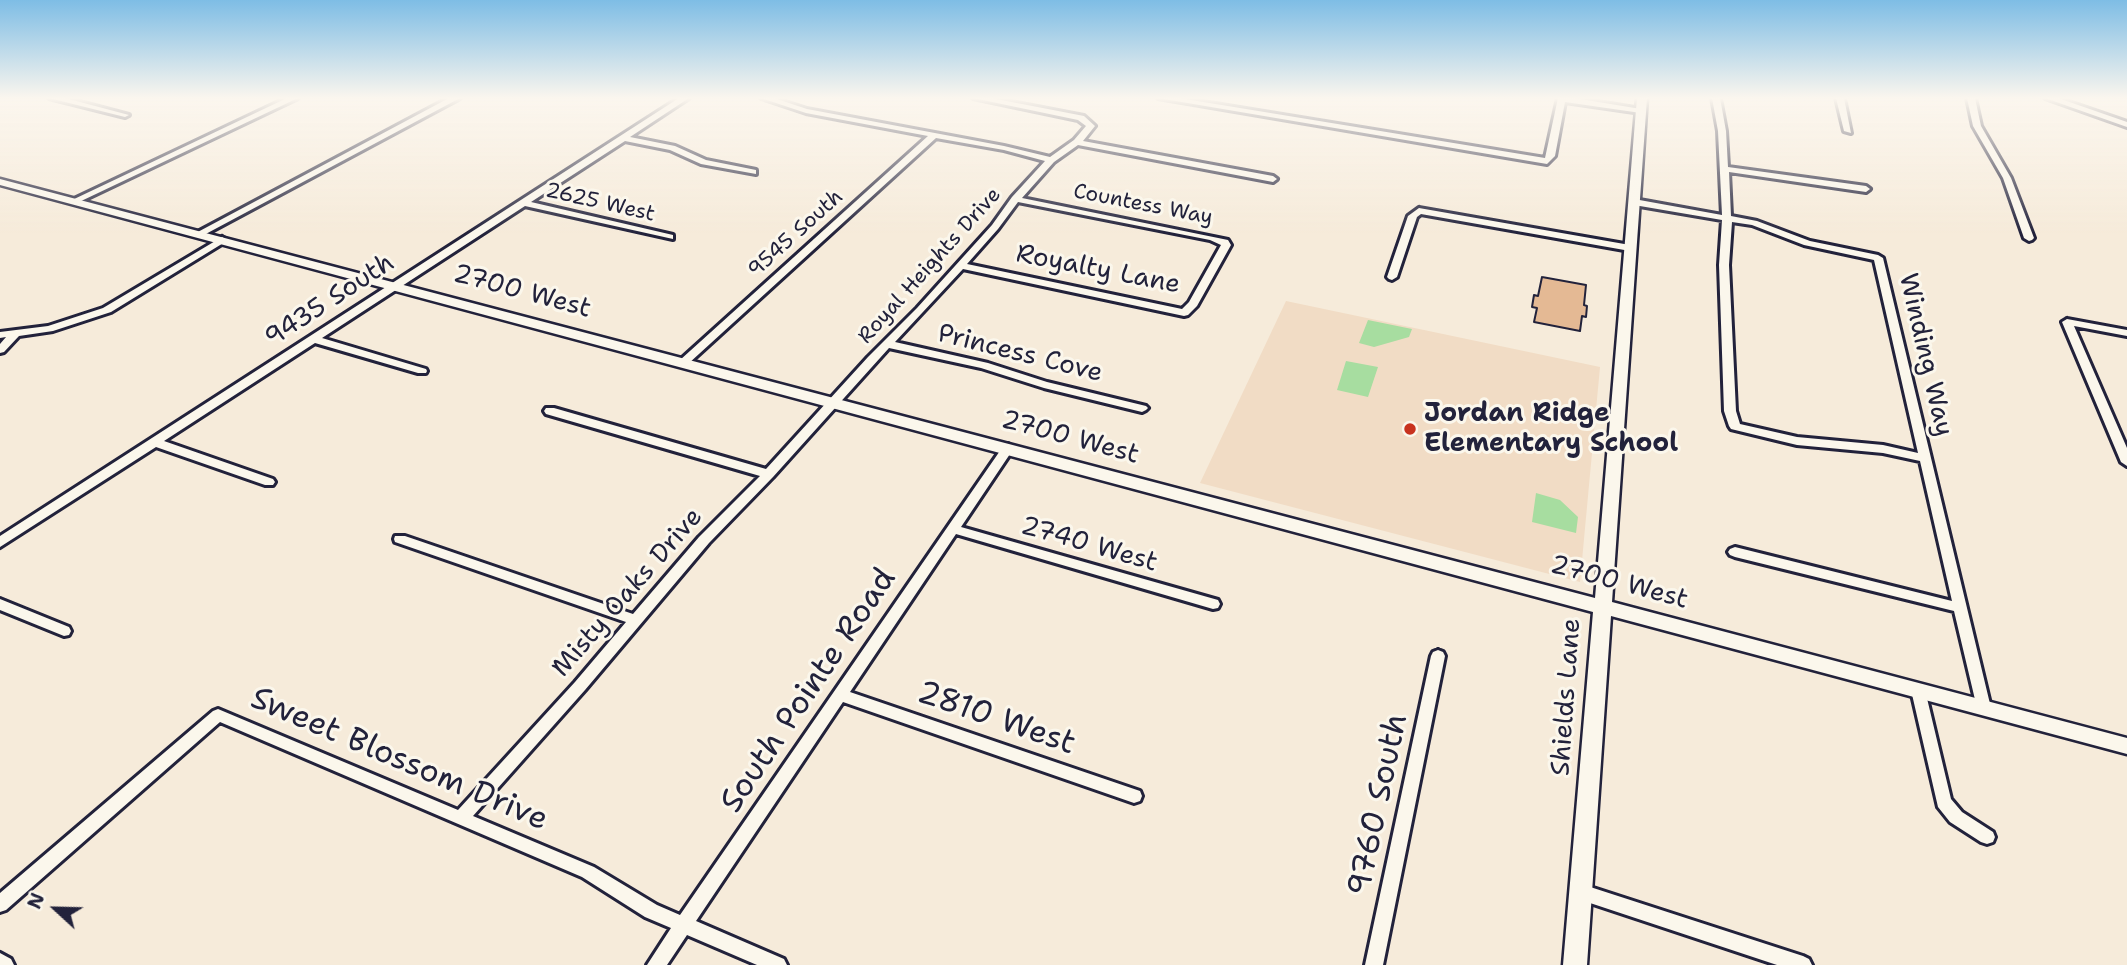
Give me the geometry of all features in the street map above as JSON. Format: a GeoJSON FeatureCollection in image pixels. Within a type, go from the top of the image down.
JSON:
{"type":"FeatureCollection","features":[{"type":"Feature","properties":{"kind":"main road","name":"Shields Lane"},"geometry":{"type":"LineString","coordinates":[[1575,965],[1638,143]]}},
{"type":"Feature","properties":{"kind":"main road","name":"2700 West"},"geometry":{"type":"LineString","coordinates":[[0,182],[2127,746]]}},
{"type":"Feature","properties":{"kind":"street"},"geometry":{"type":"LineString","coordinates":[[74,201],[198,143]]}},
{"type":"Feature","properties":{"kind":"street"},"geometry":{"type":"LineString","coordinates":[[199,234],[371,143]]}},
{"type":"Feature","properties":{"kind":"street","name":"9435 South"},"geometry":{"type":"LineString","coordinates":[[0,542],[615,143]]}},
{"type":"Feature","properties":{"kind":"street"},"geometry":{"type":"LineString","coordinates":[[648,143],[672,148],[705,162],[753,172]]}},
{"type":"Feature","properties":{"kind":"street","name":"9545 South"},"geometry":{"type":"LineString","coordinates":[[684,362],[925,143]]}},
{"type":"Feature","properties":{"kind":"street"},"geometry":{"type":"LineString","coordinates":[[972,143],[1051,160]]}},
{"type":"Feature","properties":{"kind":"street","name":"Royal Heights Drive"},"geometry":{"type":"LineString","coordinates":[[834,402],[996,227],[1015,199],[1051,160],[1076,143]]}},
{"type":"Feature","properties":{"kind":"street"},"geometry":{"type":"LineString","coordinates":[[1083,143],[1273,178]]}},
{"type":"Feature","properties":{"kind":"street"},"geometry":{"type":"LineString","coordinates":[[1436,143],[1546,161],[1551,156],[1554,143]]}},
{"type":"Feature","properties":{"kind":"street"},"geometry":{"type":"LineString","coordinates":[[1721,143],[1726,218],[1724,265],[1730,411],[1735,426],[1797,441],[1883,449],[1925,458]]}},
{"type":"Feature","properties":{"kind":"street"},"geometry":{"type":"LineString","coordinates":[[1987,143],[2007,178],[2029,238]]}},
{"type":"Feature","properties":{"kind":"street"},"geometry":{"type":"LineString","coordinates":[[1724,169],[1866,189]]}},
{"type":"Feature","properties":{"kind":"street","name":"Countess Way"},"geometry":{"type":"LineString","coordinates":[[1015,199],[1225,242],[1225,248],[1209,277]]}},
{"type":"Feature","properties":{"kind":"street","name":"Winding Way"},"geometry":{"type":"LineString","coordinates":[[1634,202],[1764,226],[1807,243],[1878,258],[1984,708]]}},
{"type":"Feature","properties":{"kind":"street","name":"2625 West"},"geometry":{"type":"LineString","coordinates":[[523,203],[670,237]]}},
{"type":"Feature","properties":{"kind":"street"},"geometry":{"type":"LineString","coordinates":[[1392,277],[1413,216],[1419,211],[1630,247]]}},
{"type":"Feature","properties":{"kind":"street"},"geometry":{"type":"LineString","coordinates":[[0,335],[49,329],[107,310],[222,240]]}},
{"type":"Feature","properties":{"kind":"street","name":"Royalty Lane"},"geometry":{"type":"LineString","coordinates":[[961,266],[1184,313],[1193,304],[1209,277]]}},
{"type":"Feature","properties":{"kind":"street"},"geometry":{"type":"LineString","coordinates":[[2127,333],[2067,322],[2127,462]]}},
{"type":"Feature","properties":{"kind":"street"},"geometry":{"type":"LineString","coordinates":[[0,350],[14,335]]}},
{"type":"Feature","properties":{"kind":"street"},"geometry":{"type":"LineString","coordinates":[[313,339],[422,370]]}},
{"type":"Feature","properties":{"kind":"street","name":"Princess Cove"},"geometry":{"type":"LineString","coordinates":[[887,344],[984,365],[1044,385],[1142,408]]}},
{"type":"Feature","properties":{"kind":"street","name":"Misty Oaks Drive"},"geometry":{"type":"LineString","coordinates":[[461,818],[704,540],[834,402]]}},
{"type":"Feature","properties":{"kind":"street"},"geometry":{"type":"LineString","coordinates":[[550,411],[769,474]]}},
{"type":"Feature","properties":{"kind":"street"},"geometry":{"type":"LineString","coordinates":[[154,442],[269,482]]}},
{"type":"Feature","properties":{"kind":"street","name":"South Pointe Road"},"geometry":{"type":"LineString","coordinates":[[656,965],[1008,448]]}},
{"type":"Feature","properties":{"kind":"street","name":"2740 West"},"geometry":{"type":"LineString","coordinates":[[953,529],[1213,604]]}},
{"type":"Feature","properties":{"kind":"street"},"geometry":{"type":"LineString","coordinates":[[400,539],[636,620]]}},
{"type":"Feature","properties":{"kind":"street"},"geometry":{"type":"LineString","coordinates":[[1735,552],[1961,608]]}},
{"type":"Feature","properties":{"kind":"street"},"geometry":{"type":"LineString","coordinates":[[0,604],[64,631]]}},
{"type":"Feature","properties":{"kind":"street","name":"9760 South"},"geometry":{"type":"LineString","coordinates":[[1374,965],[1438,656]]}},
{"type":"Feature","properties":{"kind":"street"},"geometry":{"type":"LineString","coordinates":[[1918,690],[1944,802],[1956,817],[1987,837]]}},
{"type":"Feature","properties":{"kind":"street","name":"2810 West"},"geometry":{"type":"LineString","coordinates":[[840,695],[1134,796]]}},
{"type":"Feature","properties":{"kind":"street","name":"Sweet Blossom Drive"},"geometry":{"type":"LineString","coordinates":[[0,904],[218,715],[588,872],[633,902],[778,965]]}},
{"type":"Feature","properties":{"kind":"street"},"geometry":{"type":"LineString","coordinates":[[1581,892],[1803,965]]}},
{"type":"Feature","properties":{"kind":"street"},"geometry":{"type":"LineString","coordinates":[[0,962],[5,965]]}},
{"type":"Feature","properties":{"kind":"shaded area","name":"Jordan Ridge Elementary School"},"geometry":{"type":"Polygon","coordinates":[[[1286,301],[1600,367],[1580,582],[1200,483],[1286,301]]]}},
{"type":"Feature","properties":{"kind":"green space"},"geometry":{"type":"Polygon","coordinates":[[[1368,320],[1412,329],[1409,337],[1374,347],[1359,343],[1368,320]]]}},
{"type":"Feature","properties":{"kind":"green space"},"geometry":{"type":"Polygon","coordinates":[[[1346,361],[1378,367],[1368,397],[1337,390],[1346,361]]]}},
{"type":"Feature","properties":{"kind":"green space"},"geometry":{"type":"Polygon","coordinates":[[[1536,493],[1560,500],[1578,517],[1576,533],[1532,522],[1536,493]]]}},
{"type":"Feature","properties":{"kind":"building"},"geometry":{"type":"Polygon","coordinates":[[[1542,277],[1586,285],[1586,317],[1582,316],[1580,331],[1534,322],[1537,308],[1532,307],[1534,295],[1538,296],[1542,277]]]}},
{"type":"Feature","properties":{"kind":"place","name":"Jordan Ridge Elementary School"},"geometry":{"type":"Point","coordinates":[1410,429]}}]}
